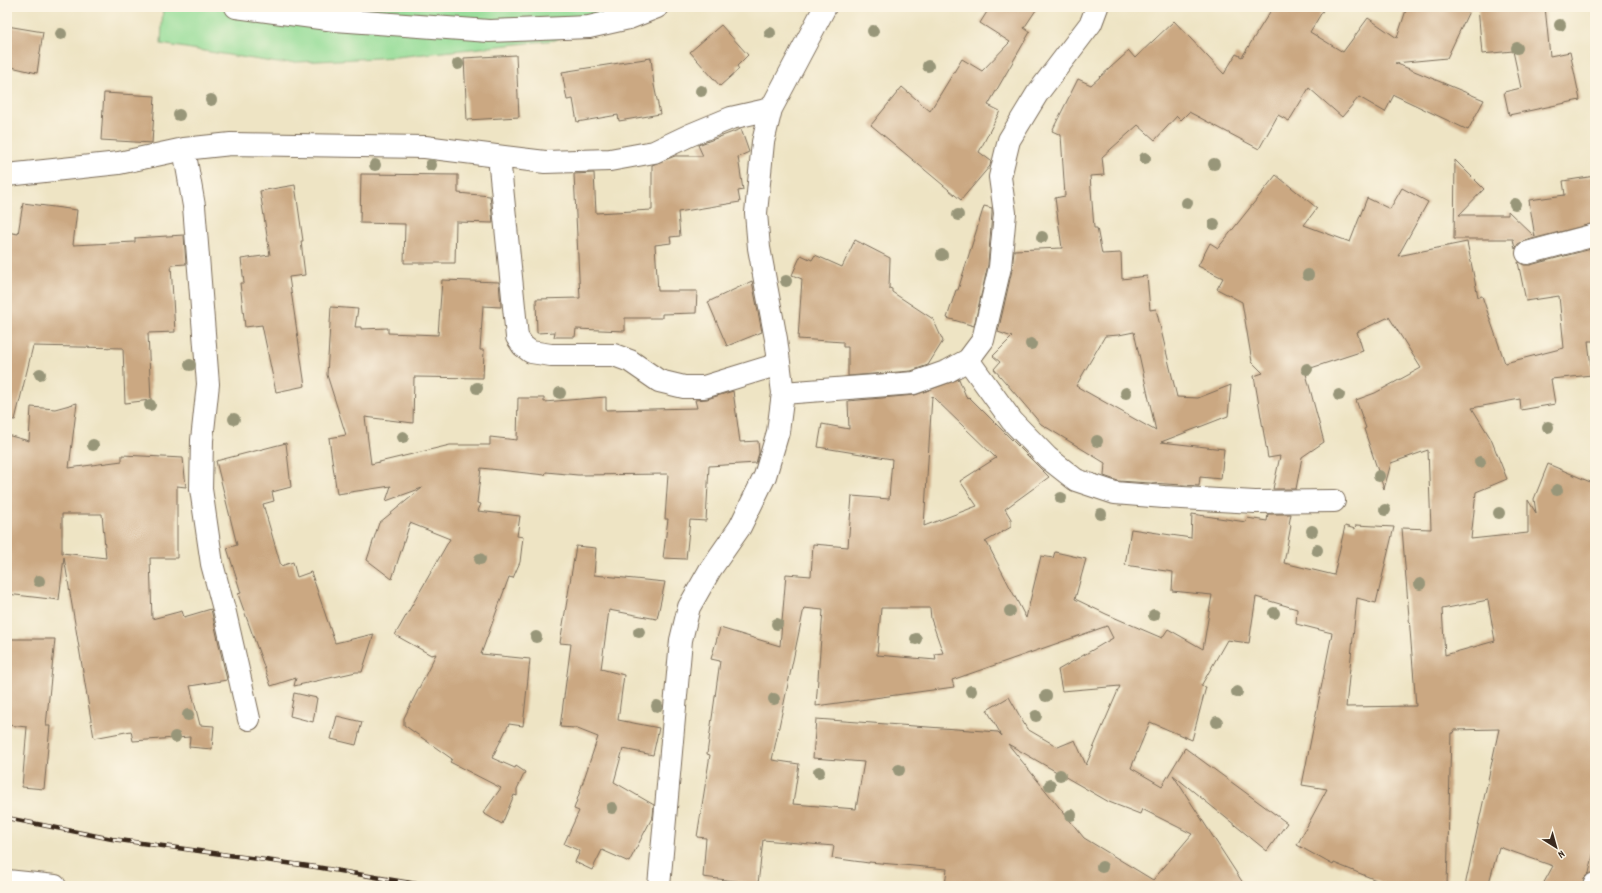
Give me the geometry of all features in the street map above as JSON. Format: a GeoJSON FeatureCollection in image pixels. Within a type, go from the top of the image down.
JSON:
{"type":"FeatureCollection","features":[{"type":"Feature","properties":{"kind":"street"},"geometry":{"type":"LineString","coordinates":[[236,7],[335,20],[489,31],[589,27],[629,18],[657,7]]}},
{"type":"Feature","properties":{"kind":"street"},"geometry":{"type":"LineString","coordinates":[[659,886],[681,640],[688,607],[710,570],[740,527],[765,476],[778,432],[783,393],[776,339],[759,248],[756,213],[763,142],[771,109],[825,7]]}},
{"type":"Feature","properties":{"kind":"street"},"geometry":{"type":"LineString","coordinates":[[783,393],[914,383],[948,371],[968,360],[983,340],[1000,267],[1005,213],[1000,177],[1009,140],[1037,94],[1091,23],[1097,7]]}},
{"type":"Feature","properties":{"kind":"street"},"geometry":{"type":"LineString","coordinates":[[7,175],[119,163],[184,149],[231,144],[425,146],[545,162],[610,160],[654,152],[731,118],[771,109]]}},
{"type":"Feature","properties":{"kind":"street"},"geometry":{"type":"LineString","coordinates":[[184,149],[194,206],[208,384],[202,440],[201,490],[212,564],[225,613],[249,719]]}},
{"type":"Feature","properties":{"kind":"street"},"geometry":{"type":"LineString","coordinates":[[499,157],[517,337],[523,346],[531,352],[551,355],[614,355],[630,362],[659,381],[684,387],[704,387],[779,364]]}},
{"type":"Feature","properties":{"kind":"street"},"geometry":{"type":"LineString","coordinates":[[1527,253],[1595,235]]}},
{"type":"Feature","properties":{"kind":"street"},"geometry":{"type":"LineString","coordinates":[[968,360],[1012,420],[1048,458],[1076,480],[1115,493],[1164,497],[1255,502],[1334,501]]}},
{"type":"Feature","properties":{"kind":"street"},"geometry":{"type":"LineString","coordinates":[[7,881],[55,886]]}},
{"type":"Feature","properties":{"kind":"green space"},"geometry":{"type":"Polygon","coordinates":[[[163,7],[622,7],[555,40],[396,57],[278,63],[161,44],[163,7]]]}},
{"type":"Feature","properties":{"kind":"building"},"geometry":{"type":"Polygon","coordinates":[[[990,7],[1038,7],[1024,28],[1030,32],[988,105],[1000,111],[979,152],[991,161],[990,166],[961,200],[871,125],[902,87],[930,111],[962,59],[982,71],[1010,42],[980,23],[990,7]]]}},
{"type":"Feature","properties":{"kind":"building"},"geometry":{"type":"Polygon","coordinates":[[[1273,7],[1325,7],[1310,32],[1343,52],[1368,18],[1397,38],[1407,7],[1471,7],[1447,58],[1395,63],[1484,100],[1468,130],[1394,95],[1385,112],[1359,97],[1342,117],[1309,88],[1289,121],[1278,115],[1259,149],[1189,112],[1181,120],[1177,116],[1155,140],[1138,125],[1102,157],[1104,175],[1090,176],[1094,228],[1097,228],[1102,254],[1121,253],[1122,279],[1147,276],[1150,310],[1156,309],[1177,397],[1198,398],[1231,385],[1228,416],[1161,442],[1224,449],[1221,479],[1200,477],[1199,486],[1118,481],[1104,476],[1105,463],[1041,424],[994,369],[1000,362],[993,356],[1012,337],[998,332],[1012,270],[1014,250],[1062,248],[1055,198],[1065,196],[1061,135],[1052,131],[1078,79],[1091,85],[1129,51],[1135,58],[1174,21],[1224,74],[1236,54],[1242,57],[1273,7]],[[1134,332],[1105,336],[1076,386],[1156,431],[1134,332]]]}},
{"type":"Feature","properties":{"kind":"building"},"geometry":{"type":"Polygon","coordinates":[[[1478,7],[1545,7],[1550,56],[1570,52],[1580,100],[1509,115],[1504,92],[1521,88],[1513,51],[1482,54],[1478,7]]]}},
{"type":"Feature","properties":{"kind":"building"},"geometry":{"type":"Polygon","coordinates":[[[721,25],[748,55],[737,66],[739,69],[720,86],[690,52],[721,25]]]}},
{"type":"Feature","properties":{"kind":"building"},"geometry":{"type":"Polygon","coordinates":[[[7,26],[43,32],[37,73],[7,66],[7,26]]]}},
{"type":"Feature","properties":{"kind":"building"},"geometry":{"type":"Polygon","coordinates":[[[516,55],[519,117],[467,120],[464,58],[516,55]]]}},
{"type":"Feature","properties":{"kind":"building"},"geometry":{"type":"Polygon","coordinates":[[[651,58],[654,85],[660,114],[619,121],[618,115],[577,122],[573,99],[567,100],[562,72],[651,58]]]}},
{"type":"Feature","properties":{"kind":"building"},"geometry":{"type":"Polygon","coordinates":[[[104,93],[155,96],[152,143],[101,140],[104,93]]]}},
{"type":"Feature","properties":{"kind":"building"},"geometry":{"type":"Polygon","coordinates":[[[741,129],[749,152],[738,157],[743,190],[738,191],[740,202],[678,212],[680,236],[670,237],[671,243],[655,245],[658,291],[697,291],[696,313],[662,314],[662,318],[625,318],[625,331],[576,329],[575,337],[554,337],[555,332],[537,333],[536,299],[580,298],[574,174],[594,173],[596,213],[652,210],[652,165],[675,156],[703,156],[698,145],[741,129]]]}},
{"type":"Feature","properties":{"kind":"building"},"geometry":{"type":"Polygon","coordinates":[[[1455,160],[1484,189],[1459,215],[1508,215],[1508,211],[1535,237],[1529,200],[1565,195],[1563,181],[1595,176],[1595,223],[1524,241],[1518,244],[1515,249],[1513,239],[1454,239],[1455,160]]]}},
{"type":"Feature","properties":{"kind":"building"},"geometry":{"type":"Polygon","coordinates":[[[361,174],[458,175],[458,193],[490,196],[493,223],[456,222],[455,263],[404,263],[405,224],[360,223],[361,174]]]}},
{"type":"Feature","properties":{"kind":"building"},"geometry":{"type":"Polygon","coordinates":[[[1276,175],[1317,208],[1304,225],[1350,242],[1367,198],[1390,209],[1402,188],[1428,202],[1398,256],[1467,242],[1478,297],[1482,296],[1505,363],[1564,348],[1559,296],[1526,301],[1518,262],[1524,265],[1530,265],[1595,248],[1595,341],[1588,341],[1592,375],[1551,379],[1555,404],[1521,410],[1520,399],[1472,408],[1491,439],[1507,479],[1476,492],[1471,539],[1528,533],[1528,500],[1536,513],[1534,499],[1548,464],[1595,484],[1595,847],[1589,873],[1584,878],[1582,886],[1542,886],[1553,866],[1499,847],[1488,886],[1465,886],[1499,729],[1453,730],[1454,733],[1451,733],[1447,886],[1391,886],[1334,863],[1333,865],[1297,845],[1327,789],[1302,785],[1332,633],[1296,624],[1297,609],[1256,597],[1249,643],[1227,640],[1201,686],[1206,687],[1192,740],[1150,722],[1131,768],[1162,786],[1185,748],[1287,823],[1267,851],[1173,775],[1245,886],[1008,886],[975,884],[975,886],[945,886],[947,869],[869,863],[832,858],[834,846],[763,840],[758,884],[703,877],[706,838],[697,837],[710,755],[707,754],[720,661],[711,659],[720,628],[780,646],[786,574],[811,576],[813,544],[848,547],[852,496],[889,499],[892,459],[818,447],[822,424],[849,429],[848,401],[915,395],[959,379],[967,399],[969,397],[1049,477],[1005,509],[1011,519],[1011,527],[985,542],[987,543],[1026,618],[1041,556],[1053,558],[1055,552],[1086,559],[1075,599],[1162,638],[1168,629],[1203,649],[1212,595],[1172,591],[1173,572],[1125,565],[1131,529],[1191,538],[1192,514],[1246,522],[1247,518],[1267,521],[1268,514],[1291,514],[1289,524],[1291,525],[1284,563],[1334,575],[1345,526],[1355,529],[1356,525],[1394,527],[1376,603],[1357,598],[1346,707],[1416,706],[1402,528],[1431,529],[1428,450],[1391,463],[1384,489],[1356,400],[1375,393],[1421,368],[1389,317],[1357,332],[1363,351],[1305,370],[1324,442],[1302,457],[1296,489],[1273,489],[1280,456],[1268,458],[1254,376],[1263,373],[1252,362],[1242,302],[1217,289],[1223,278],[1198,266],[1210,243],[1218,248],[1276,175]],[[932,396],[924,526],[977,506],[960,481],[996,458],[932,396]],[[1488,600],[1442,609],[1445,655],[1495,641],[1488,600]],[[804,608],[772,760],[799,764],[793,804],[856,809],[864,762],[813,758],[816,719],[998,732],[1002,736],[987,710],[1009,697],[1027,729],[1058,747],[1075,740],[1086,765],[1120,686],[1062,691],[1058,670],[1113,638],[1107,626],[952,680],[954,687],[816,706],[823,610],[804,608]],[[881,608],[877,655],[936,660],[935,654],[943,653],[931,619],[930,608],[881,608]],[[1008,744],[1084,838],[1153,880],[1192,834],[1142,809],[1140,814],[1109,802],[1008,744]]]}},
{"type":"Feature","properties":{"kind":"building"},"geometry":{"type":"Polygon","coordinates":[[[295,185],[303,241],[301,241],[305,275],[289,277],[305,386],[276,392],[262,325],[245,327],[240,283],[244,283],[241,259],[270,255],[260,191],[295,185]]]}},
{"type":"Feature","properties":{"kind":"building"},"geometry":{"type":"Polygon","coordinates":[[[23,203],[77,210],[73,245],[135,242],[135,238],[184,235],[186,264],[171,265],[175,332],[148,333],[151,400],[125,403],[123,348],[33,346],[15,420],[7,419],[7,232],[18,234],[23,203]]]}},
{"type":"Feature","properties":{"kind":"building"},"geometry":{"type":"Polygon","coordinates":[[[984,206],[992,208],[988,265],[974,326],[947,318],[956,290],[958,290],[984,206]]]}},
{"type":"Feature","properties":{"kind":"building"},"geometry":{"type":"Polygon","coordinates":[[[855,240],[890,258],[889,288],[892,289],[892,292],[933,319],[943,341],[928,365],[911,371],[848,376],[848,347],[843,347],[843,342],[798,339],[802,279],[792,275],[801,255],[812,260],[815,255],[842,267],[855,240]]]}},
{"type":"Feature","properties":{"kind":"building"},"geometry":{"type":"Polygon","coordinates":[[[442,280],[499,282],[501,307],[483,306],[480,350],[484,350],[483,378],[414,377],[413,423],[365,417],[371,464],[450,445],[490,445],[490,437],[517,440],[518,398],[544,398],[544,402],[606,397],[606,410],[697,408],[695,400],[707,399],[733,391],[740,442],[758,441],[759,453],[756,463],[709,466],[706,521],[690,520],[686,559],[663,558],[668,519],[665,519],[668,474],[578,475],[546,472],[545,475],[481,468],[477,503],[481,504],[478,511],[520,516],[517,536],[523,537],[520,562],[513,578],[509,577],[481,654],[530,659],[523,726],[509,724],[492,758],[515,768],[516,766],[525,772],[517,789],[517,796],[514,795],[502,824],[483,813],[501,788],[450,762],[452,759],[404,725],[404,718],[436,654],[431,655],[395,635],[450,539],[410,523],[392,579],[367,560],[379,523],[422,488],[386,501],[391,486],[337,494],[329,438],[346,435],[327,375],[331,307],[358,309],[355,327],[361,327],[361,329],[388,328],[388,333],[438,335],[442,280]]]}},
{"type":"Feature","properties":{"kind":"building"},"geometry":{"type":"Polygon","coordinates":[[[752,281],[762,332],[727,346],[708,302],[752,281]]]}},
{"type":"Feature","properties":{"kind":"building"},"geometry":{"type":"Polygon","coordinates":[[[77,403],[69,468],[122,461],[122,455],[183,458],[186,487],[177,486],[177,558],[150,558],[152,619],[182,611],[184,617],[211,609],[227,680],[190,686],[200,725],[214,726],[212,749],[189,747],[190,737],[133,741],[131,731],[94,738],[64,557],[59,600],[7,594],[7,435],[29,441],[31,407],[55,409],[77,403]],[[62,514],[62,553],[106,558],[102,514],[62,514]]]}},
{"type":"Feature","properties":{"kind":"building"},"geometry":{"type":"Polygon","coordinates":[[[286,443],[291,487],[272,492],[274,501],[263,504],[281,566],[293,562],[297,577],[311,572],[335,643],[374,634],[362,672],[356,672],[294,686],[296,678],[271,686],[238,594],[241,593],[227,548],[237,545],[216,461],[286,443]]]}},
{"type":"Feature","properties":{"kind":"building"},"geometry":{"type":"Polygon","coordinates":[[[576,546],[596,548],[594,575],[665,582],[657,619],[609,610],[601,669],[624,675],[618,720],[659,728],[653,755],[623,749],[614,782],[654,805],[653,816],[629,862],[602,850],[592,870],[575,862],[580,851],[564,844],[579,811],[574,809],[598,737],[575,728],[560,727],[571,644],[560,643],[576,546]]]}},
{"type":"Feature","properties":{"kind":"building"},"geometry":{"type":"Polygon","coordinates":[[[7,639],[55,639],[46,726],[50,726],[44,789],[22,787],[27,727],[7,725],[7,639]]]}},
{"type":"Feature","properties":{"kind":"building"},"geometry":{"type":"Polygon","coordinates":[[[294,693],[317,698],[313,722],[290,716],[294,693]]]}},
{"type":"Feature","properties":{"kind":"building"},"geometry":{"type":"Polygon","coordinates":[[[337,716],[362,722],[356,745],[331,739],[337,716]]]}},
{"type":"Feature","properties":{"kind":"railway"},"geometry":{"type":"LineString","coordinates":[[7,818],[112,839],[316,867],[428,886]]}}]}
